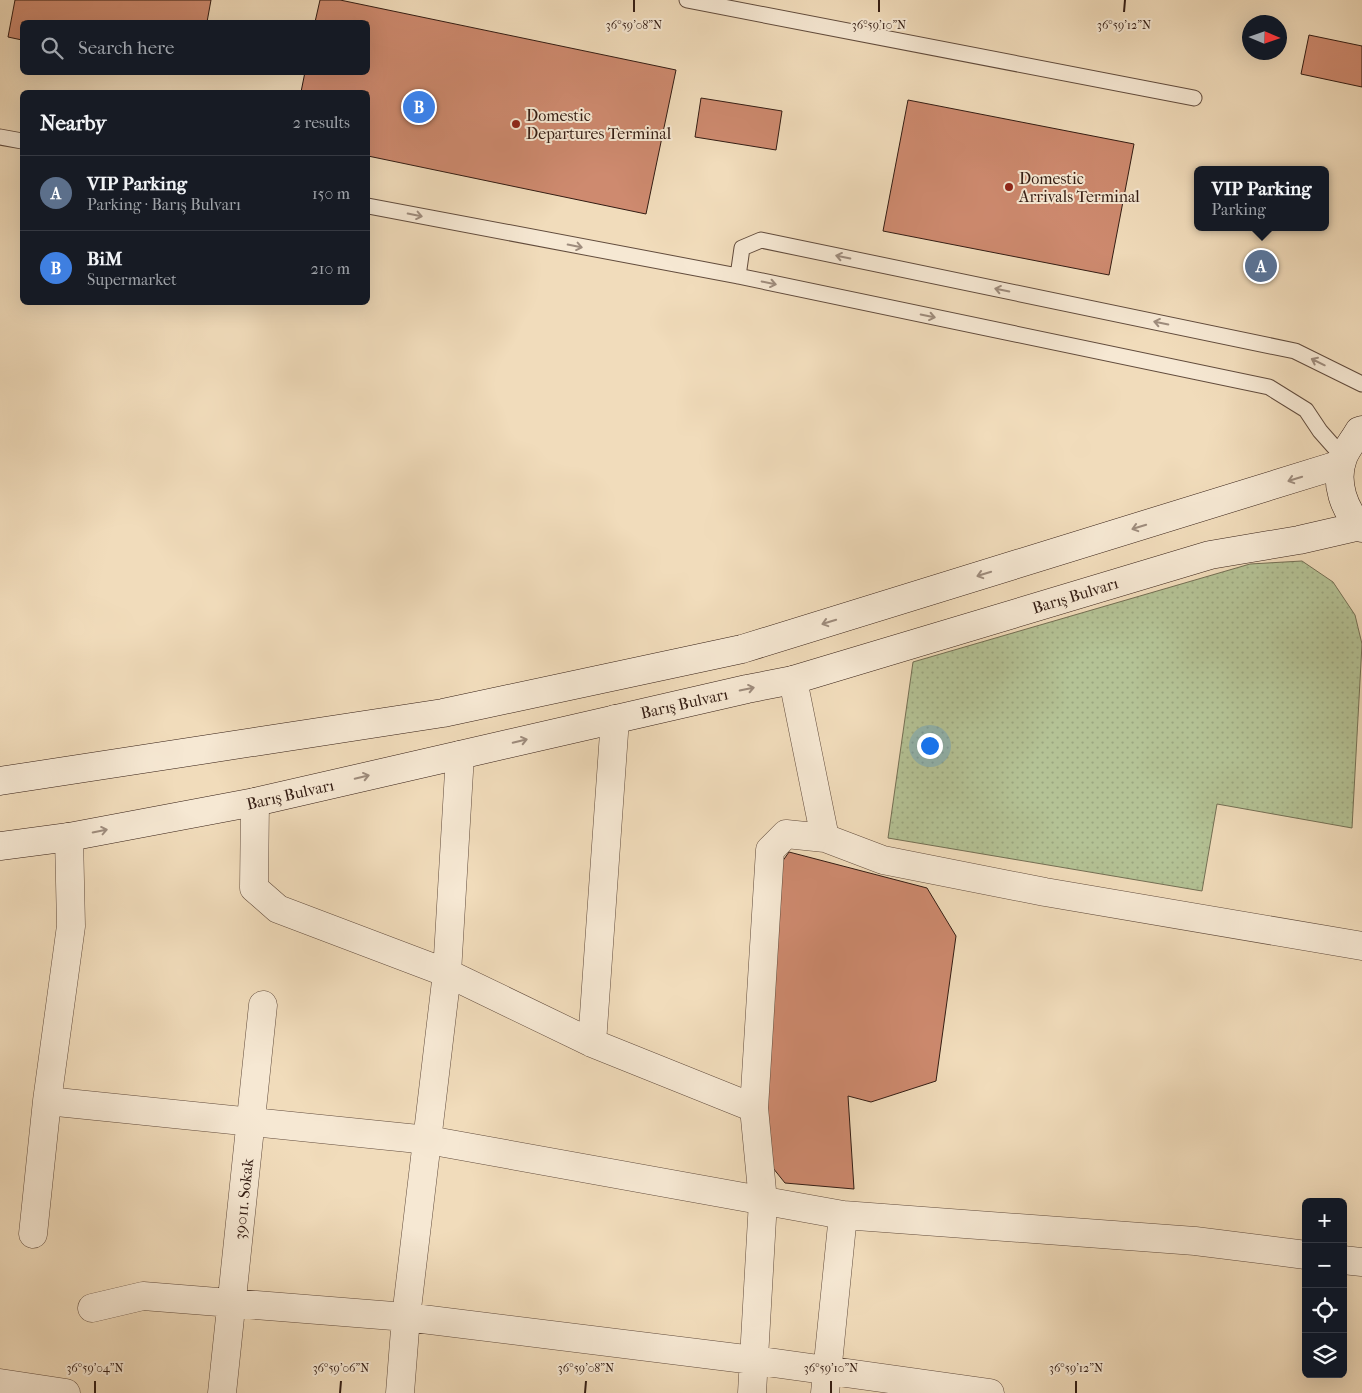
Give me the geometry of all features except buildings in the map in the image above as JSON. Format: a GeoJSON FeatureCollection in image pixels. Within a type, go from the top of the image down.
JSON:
{"type":"FeatureCollection","features":[{"type":"Feature","properties":{"kind":"street"},"geometry":{"type":"LineString","coordinates":[[2,776],[443,714],[742,649],[1342,461],[1359,431],[1362,430]]}},
{"type":"Feature","properties":{"kind":"street","name":"Barış Bulvarı"},"geometry":{"type":"LineString","coordinates":[[0,846],[69,837],[255,802],[793,680],[1210,555],[1361,527],[1350,514],[1343,498],[1340,481],[1342,461]]}},
{"type":"Feature","properties":{"kind":"street"},"geometry":{"type":"LineString","coordinates":[[793,680],[825,838]]}},
{"type":"Feature","properties":{"kind":"street"},"geometry":{"type":"LineString","coordinates":[[592,1044],[615,719]]}},
{"type":"Feature","properties":{"kind":"street"},"geometry":{"type":"LineString","coordinates":[[400,1393],[406,1317],[447,973],[460,755]]}},
{"type":"Feature","properties":{"kind":"street"},"geometry":{"type":"LineString","coordinates":[[255,802],[254,888],[278,909],[447,973],[592,1044],[754,1108]]}},
{"type":"Feature","properties":{"kind":"street"},"geometry":{"type":"LineString","coordinates":[[752,1393],[763,1201],[754,1108],[770,850],[786,834],[825,838],[883,860],[1045,892],[1362,946]]}},
{"type":"Feature","properties":{"kind":"street"},"geometry":{"type":"LineString","coordinates":[[33,1234],[47,1101],[71,926],[69,837]]}},
{"type":"Feature","properties":{"kind":"street","name":"39011. Sokak"},"geometry":{"type":"LineString","coordinates":[[222,1393],[263,1005]]}},
{"type":"Feature","properties":{"kind":"street"},"geometry":{"type":"LineString","coordinates":[[47,1101],[428,1140],[843,1215],[1195,1241],[1302,1254]]}},
{"type":"Feature","properties":{"kind":"street"},"geometry":{"type":"LineString","coordinates":[[826,1382],[843,1215]]}},
{"type":"Feature","properties":{"kind":"street"},"geometry":{"type":"LineString","coordinates":[[1347,1260],[1362,1262]]}},
{"type":"Feature","properties":{"kind":"street"},"geometry":{"type":"LineString","coordinates":[[92,1308],[143,1296],[406,1317],[753,1360],[826,1382],[990,1393]]}},
{"type":"Feature","properties":{"kind":"street"},"geometry":{"type":"LineString","coordinates":[[0,1383],[66,1393]]}},
{"type":"Feature","properties":{"kind":"lane"},"geometry":{"type":"LineString","coordinates":[[687,0],[1194,98]]}},
{"type":"Feature","properties":{"kind":"lane"},"geometry":{"type":"LineString","coordinates":[[0,137],[20,141]]}},
{"type":"Feature","properties":{"kind":"lane"},"geometry":{"type":"LineString","coordinates":[[370,206],[738,276],[1269,387],[1306,410],[1342,461]]}},
{"type":"Feature","properties":{"kind":"lane"},"geometry":{"type":"LineString","coordinates":[[738,276],[742,248],[762,240],[1295,351],[1362,384]]}},
{"type":"Feature","properties":{"kind":"green space"},"geometry":{"type":"Polygon","coordinates":[[[1302,561],[1333,582],[1355,615],[1362,644],[1352,828],[1217,804],[1202,891],[888,838],[913,662],[1250,564],[1302,561]]]}},
{"type":"Feature","properties":{"kind":"place","name":"BiM"},"geometry":{"type":"Point","coordinates":[419,107]}},
{"type":"Feature","properties":{"kind":"place","name":"Domestic Departures Terminal"},"geometry":{"type":"Point","coordinates":[516,124]}},
{"type":"Feature","properties":{"kind":"place","name":"Domestic Arrivals Terminal"},"geometry":{"type":"Point","coordinates":[1009,187]}},
{"type":"Feature","properties":{"kind":"place","name":"VIP Parking"},"geometry":{"type":"Point","coordinates":[1261,266]}}]}
